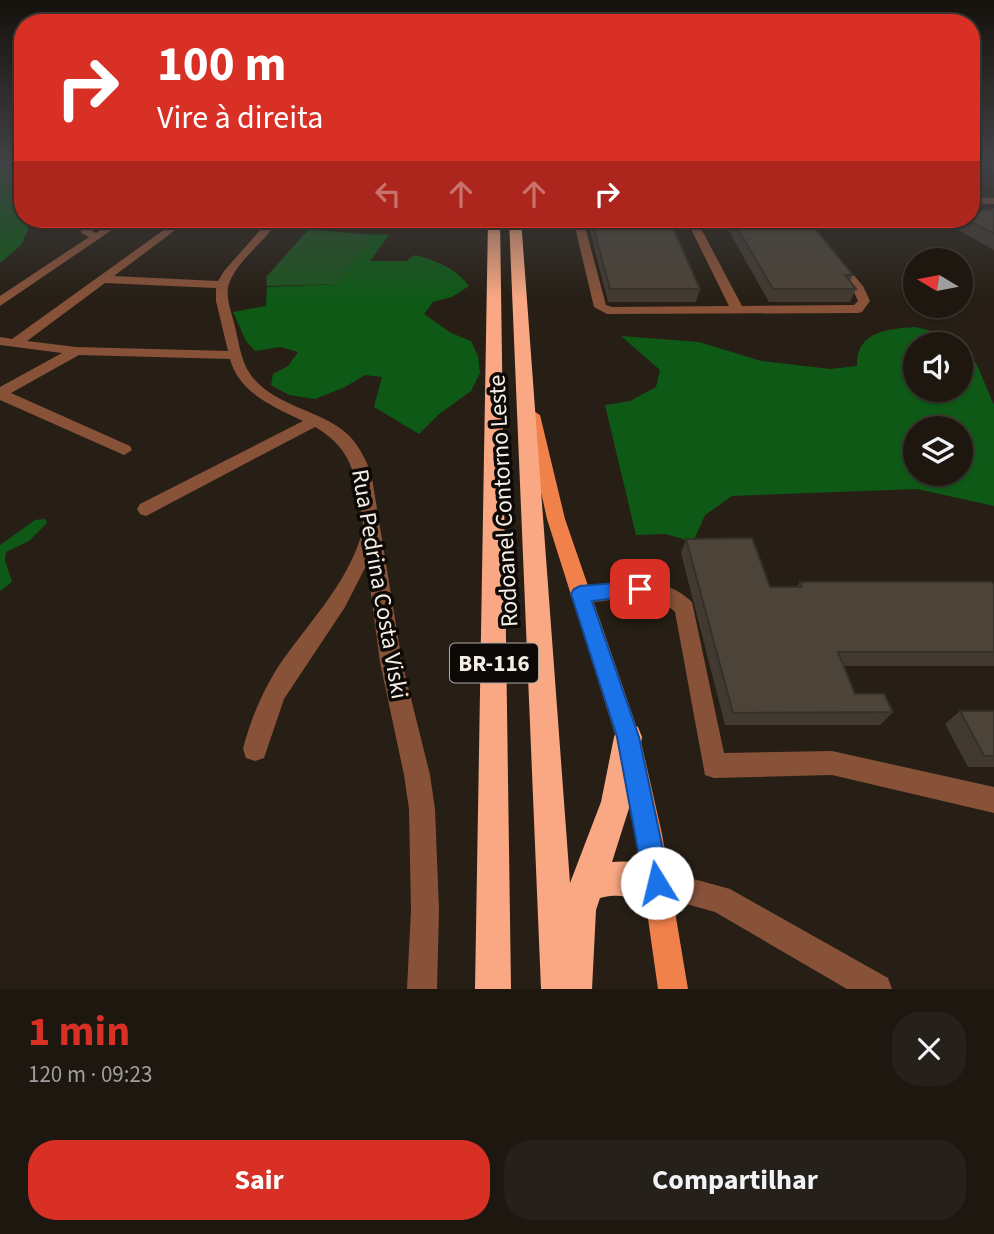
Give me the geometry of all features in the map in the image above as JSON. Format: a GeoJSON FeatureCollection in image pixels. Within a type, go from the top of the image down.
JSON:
{"type":"FeatureCollection","features":[{"type":"Feature","properties":{"kind":"highway","name":"Rodoanel Contorno Leste"},"geometry":{"type":"LineString","coordinates":[[491,989],[494,228]]}},
{"type":"Feature","properties":{"kind":"highway","name":"Rodoanel Contorno Leste"},"geometry":{"type":"LineString","coordinates":[[516,228],[559,989]]}},
{"type":"Feature","properties":{"kind":"highway"},"geometry":{"type":"LineString","coordinates":[[573,989],[579,910],[619,792],[628,737]]}},
{"type":"Feature","properties":{"kind":"highway"},"geometry":{"type":"LineString","coordinates":[[585,887],[605,878],[629,877],[657,883]]}},
{"type":"Feature","properties":{"kind":"main road"},"geometry":{"type":"LineString","coordinates":[[526,384],[553,508],[628,737],[657,883],[673,989]]}},
{"type":"Feature","properties":{"kind":"street"},"geometry":{"type":"LineString","coordinates":[[90,228],[85,232],[97,237]]}},
{"type":"Feature","properties":{"kind":"street"},"geometry":{"type":"LineString","coordinates":[[0,302],[110,228]]}},
{"type":"Feature","properties":{"kind":"street"},"geometry":{"type":"LineString","coordinates":[[15,343],[174,228]]}},
{"type":"Feature","properties":{"kind":"street"},"geometry":{"type":"LineString","coordinates":[[103,279],[222,285],[228,273],[267,228]]}},
{"type":"Feature","properties":{"kind":"street"},"geometry":{"type":"LineString","coordinates":[[580,228],[600,307],[611,311],[858,309],[864,300],[859,289],[826,248]]}},
{"type":"Feature","properties":{"kind":"street"},"geometry":{"type":"LineString","coordinates":[[696,228],[738,311]]}},
{"type":"Feature","properties":{"kind":"street","name":"Rua Pedrina Costa Viski"},"geometry":{"type":"LineString","coordinates":[[222,285],[222,300],[240,369],[252,386],[345,439],[359,459],[391,662],[417,775],[422,809],[425,910],[422,989]]}},
{"type":"Feature","properties":{"kind":"street"},"geometry":{"type":"LineString","coordinates":[[0,341],[76,351],[236,355]]}},
{"type":"Feature","properties":{"kind":"street"},"geometry":{"type":"LineString","coordinates":[[0,393],[76,351]]}},
{"type":"Feature","properties":{"kind":"street"},"geometry":{"type":"LineString","coordinates":[[0,393],[124,450]]}},
{"type":"Feature","properties":{"kind":"street"},"geometry":{"type":"LineString","coordinates":[[146,509],[316,421]]}},
{"type":"Feature","properties":{"kind":"street"},"geometry":{"type":"LineString","coordinates":[[255,749],[266,708],[278,684],[343,591],[371,533]]}},
{"type":"Feature","properties":{"kind":"street"},"geometry":{"type":"LineString","coordinates":[[580,594],[640,589],[665,591],[676,597],[685,608],[714,766],[832,763],[994,800]]}},
{"type":"Feature","properties":{"kind":"street"},"geometry":{"type":"LineString","coordinates":[[657,883],[720,899],[877,989]]}},
{"type":"Feature","properties":{"kind":"green space"},"geometry":{"type":"Polygon","coordinates":[[[0,206],[14,206],[14,228],[29,228],[21,245],[0,263],[0,206]]]}},
{"type":"Feature","properties":{"kind":"green space"},"geometry":{"type":"Polygon","coordinates":[[[309,229],[373,235],[337,284],[267,286],[266,277],[309,229]]]}},
{"type":"Feature","properties":{"kind":"green space"},"geometry":{"type":"Polygon","coordinates":[[[373,234],[389,235],[370,261],[406,261],[415,255],[452,270],[469,286],[452,297],[433,302],[424,314],[451,333],[471,341],[478,356],[480,373],[471,391],[438,415],[419,434],[374,407],[382,377],[365,375],[345,387],[315,399],[289,395],[271,385],[273,374],[288,366],[298,352],[280,347],[255,351],[246,341],[233,312],[266,306],[267,287],[337,284],[373,234]]]}},
{"type":"Feature","properties":{"kind":"green space"},"geometry":{"type":"Polygon","coordinates":[[[915,327],[936,332],[903,332],[903,402],[973,402],[973,360],[976,363],[994,405],[994,506],[917,489],[732,496],[705,515],[693,542],[666,534],[636,535],[605,405],[630,401],[656,387],[660,370],[621,336],[699,342],[761,361],[830,369],[857,366],[862,345],[876,334],[915,327]]]}},
{"type":"Feature","properties":{"kind":"green space"},"geometry":{"type":"Polygon","coordinates":[[[45,519],[47,523],[29,541],[6,552],[5,560],[12,582],[0,591],[0,545],[35,520],[45,519]]]}},
{"type":"Feature","properties":{"kind":"building"},"geometry":{"type":"Polygon","coordinates":[[[994,209],[994,234],[980,226],[980,211],[994,209]]]}},
{"type":"Feature","properties":{"kind":"building"},"geometry":{"type":"Polygon","coordinates":[[[593,228],[673,228],[700,289],[610,289],[593,228]]]}},
{"type":"Feature","properties":{"kind":"building"},"geometry":{"type":"Polygon","coordinates":[[[737,228],[815,228],[853,275],[845,275],[856,289],[773,289],[737,228]]]}},
{"type":"Feature","properties":{"kind":"building"},"geometry":{"type":"Polygon","coordinates":[[[752,538],[770,587],[802,587],[800,582],[992,582],[994,652],[838,652],[855,694],[884,694],[893,712],[733,713],[686,539],[752,538]]]}},
{"type":"Feature","properties":{"kind":"building"},"geometry":{"type":"Polygon","coordinates":[[[960,711],[994,711],[994,756],[984,756],[960,711]]]}},
{"type":"Feature","properties":{"kind":"route"},"geometry":{"type":"LineString","coordinates":[[640,589],[580,594],[628,737],[642,794],[657,883]]}}]}
